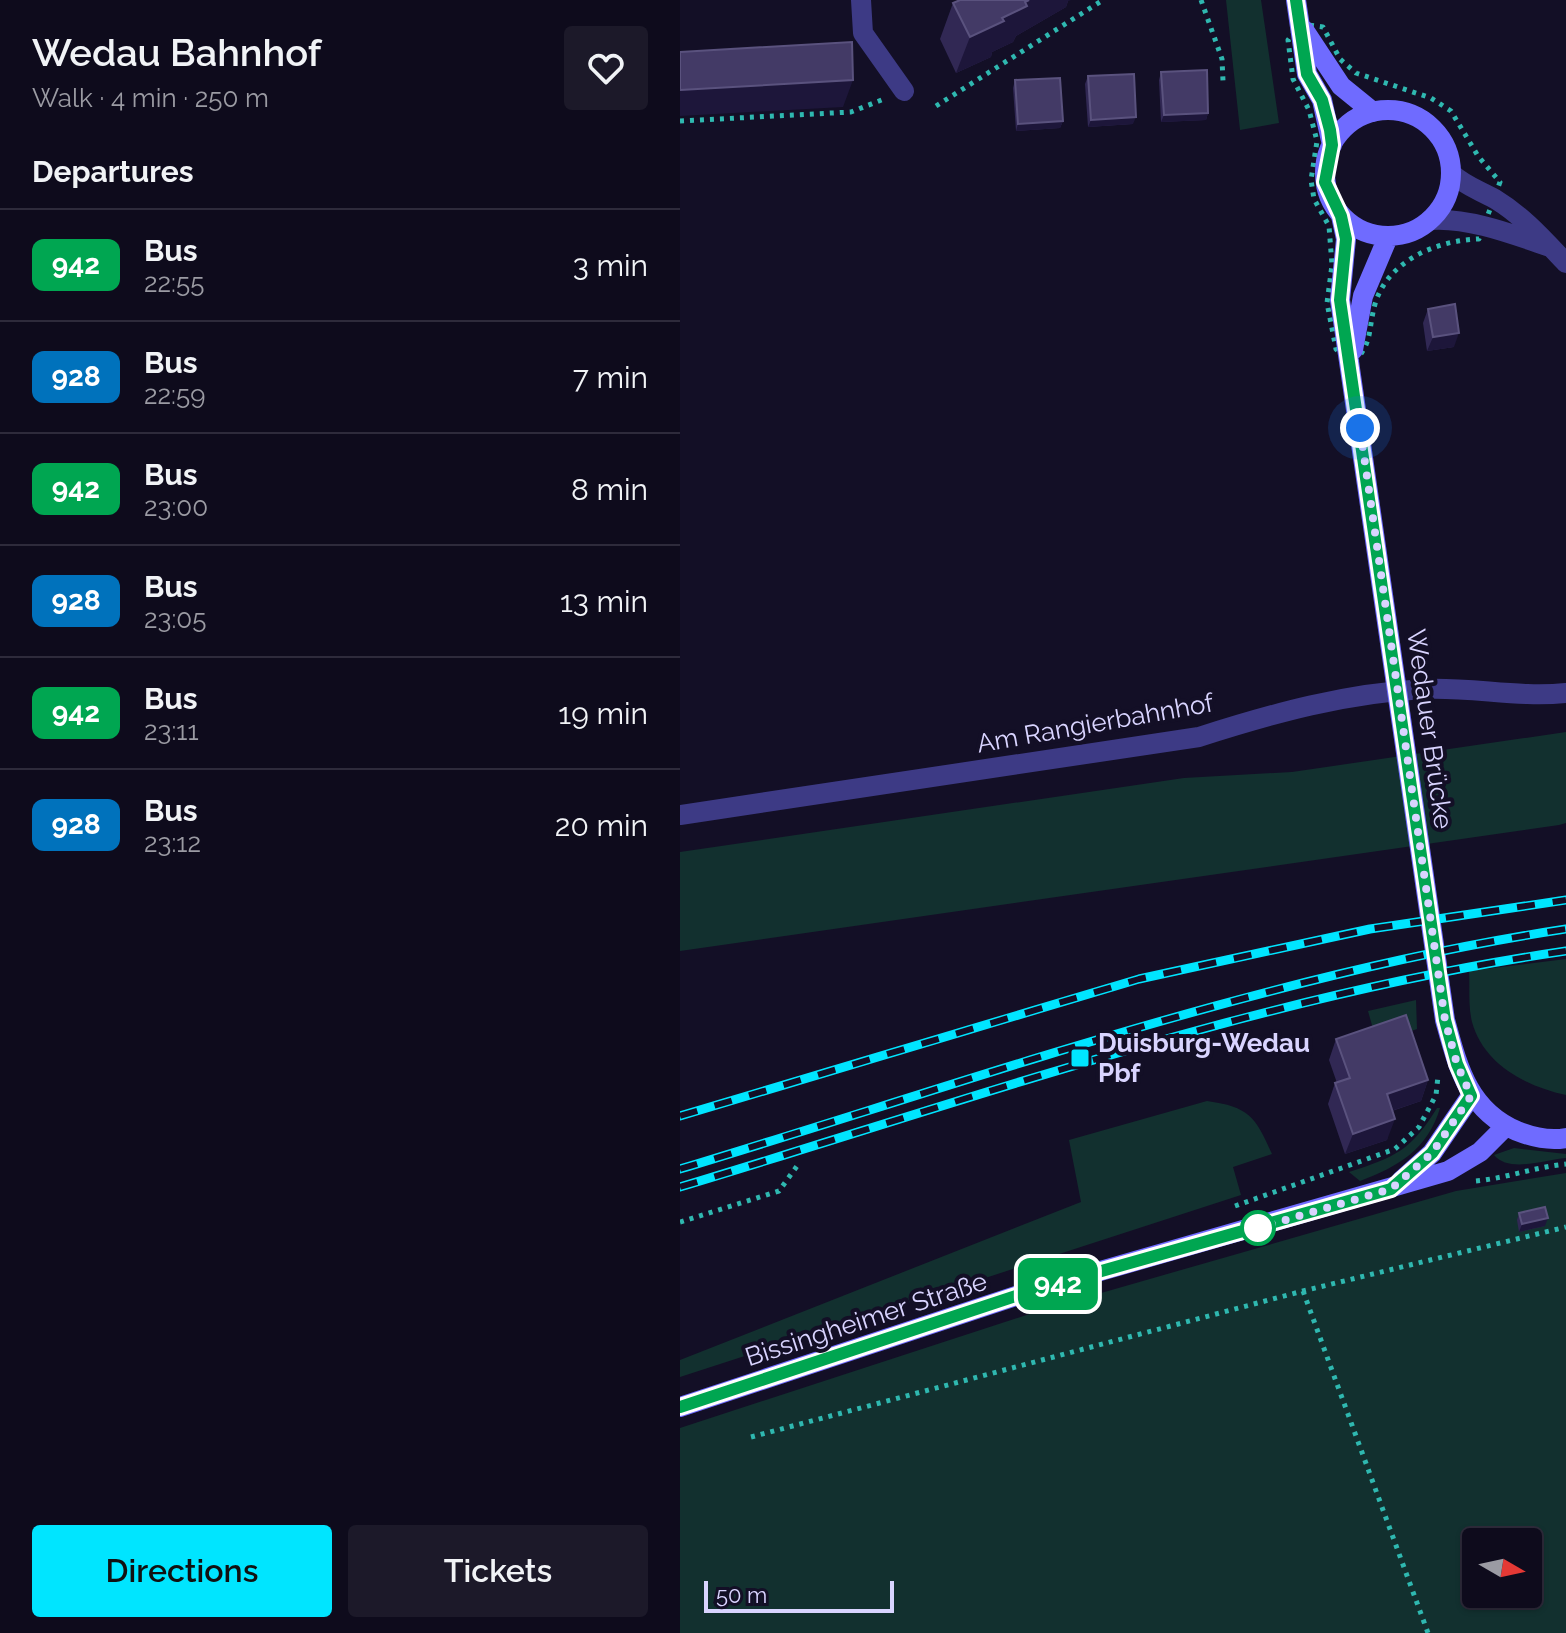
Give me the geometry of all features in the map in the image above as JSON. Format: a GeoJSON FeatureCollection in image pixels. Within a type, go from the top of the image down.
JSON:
{"type":"FeatureCollection","features":[{"type":"Feature","properties":{"kind":"main road"},"geometry":{"type":"LineString","coordinates":[[1296,0],[1307,74],[1322,100],[1332,145],[1325,182],[1341,216],[1363,231],[1388,237],[1404,235],[1430,220],[1446,199],[1451,173],[1446,148],[1421,120],[1398,111],[1373,112],[1349,124],[1332,145]]}},
{"type":"Feature","properties":{"kind":"main road"},"geometry":{"type":"LineString","coordinates":[[1300,24],[1336,80],[1373,112]]}},
{"type":"Feature","properties":{"kind":"main road","name":"Wedauer Brücke"},"geometry":{"type":"LineString","coordinates":[[1341,216],[1346,239],[1340,300],[1445,1020],[1457,1064],[1471,1096]]}},
{"type":"Feature","properties":{"kind":"main road","name":"Wedauer Brücke"},"geometry":{"type":"LineString","coordinates":[[1351,366],[1363,296],[1388,237]]}},
{"type":"Feature","properties":{"kind":"main road"},"geometry":{"type":"LineString","coordinates":[[1471,1096],[1487,1113],[1506,1126],[1527,1135],[1566,1138]]}},
{"type":"Feature","properties":{"kind":"main road","name":"Bissingheimer Straße"},"geometry":{"type":"LineString","coordinates":[[1391,1189],[1432,1153],[1471,1096]]}},
{"type":"Feature","properties":{"kind":"main road","name":"Bissingheimer Straße"},"geometry":{"type":"LineString","coordinates":[[680,1407],[1031,1291],[1448,1171],[1480,1152],[1506,1126]]}},
{"type":"Feature","properties":{"kind":"street"},"geometry":{"type":"LineString","coordinates":[[861,0],[863,33],[904,91]]}},
{"type":"Feature","properties":{"kind":"street"},"geometry":{"type":"LineString","coordinates":[[1451,173],[1464,185],[1494,199],[1531,226],[1566,263]]}},
{"type":"Feature","properties":{"kind":"street"},"geometry":{"type":"LineString","coordinates":[[1430,220],[1450,218],[1505,231],[1551,247]]}},
{"type":"Feature","properties":{"kind":"street","name":"Am Rangierbahnhof"},"geometry":{"type":"LineString","coordinates":[[680,815],[1199,737],[1280,710],[1379,692],[1430,689],[1527,696],[1566,693]]}},
{"type":"Feature","properties":{"kind":"path"},"geometry":{"type":"LineString","coordinates":[[936,106],[1103,0]]}},
{"type":"Feature","properties":{"kind":"path"},"geometry":{"type":"LineString","coordinates":[[1201,0],[1222,59],[1223,81]]}},
{"type":"Feature","properties":{"kind":"path"},"geometry":{"type":"LineString","coordinates":[[1479,239],[1452,240],[1433,248],[1408,261],[1386,281],[1376,303],[1367,349],[1351,366],[1336,349],[1327,303],[1332,265],[1329,226],[1317,207],[1311,180],[1317,141],[1309,110],[1293,79],[1288,40],[1300,24],[1323,27],[1340,59],[1356,73],[1431,98],[1451,111],[1478,156],[1500,182]]}},
{"type":"Feature","properties":{"kind":"path"},"geometry":{"type":"LineString","coordinates":[[680,121],[851,112],[904,91]]}},
{"type":"Feature","properties":{"kind":"path"},"geometry":{"type":"LineString","coordinates":[[1232,1208],[1395,1149],[1419,1127],[1436,1095],[1440,1065]]}},
{"type":"Feature","properties":{"kind":"path"},"geometry":{"type":"LineString","coordinates":[[1496,1179],[1532,1167],[1566,1164]]}},
{"type":"Feature","properties":{"kind":"path"},"geometry":{"type":"LineString","coordinates":[[680,1222],[779,1191],[797,1166]]}},
{"type":"Feature","properties":{"kind":"path"},"geometry":{"type":"LineString","coordinates":[[751,1437],[1303,1291],[1566,1227]]}},
{"type":"Feature","properties":{"kind":"path"},"geometry":{"type":"LineString","coordinates":[[1303,1291],[1428,1633]]}},
{"type":"Feature","properties":{"kind":"green space"},"geometry":{"type":"Polygon","coordinates":[[[1226,0],[1261,0],[1279,123],[1240,130],[1226,0]]]}},
{"type":"Feature","properties":{"kind":"green space"},"geometry":{"type":"Polygon","coordinates":[[[1566,732],[1566,823],[1559,825],[680,951],[680,852],[1184,778],[1292,772],[1566,732]]]}},
{"type":"Feature","properties":{"kind":"green space"},"geometry":{"type":"Polygon","coordinates":[[[1566,959],[1566,1095],[1522,1079],[1496,1062],[1486,1050],[1472,1022],[1469,971],[1566,959]]]}},
{"type":"Feature","properties":{"kind":"green space"},"geometry":{"type":"Polygon","coordinates":[[[1416,1000],[1417,1029],[1377,1043],[1368,1011],[1416,1000]]]}},
{"type":"Feature","properties":{"kind":"green space"},"geometry":{"type":"Polygon","coordinates":[[[1207,1101],[1242,1110],[1255,1122],[1272,1154],[1233,1167],[1241,1195],[680,1377],[680,1360],[1081,1202],[1069,1140],[1207,1101]]]}},
{"type":"Feature","properties":{"kind":"green space"},"geometry":{"type":"Polygon","coordinates":[[[1440,1108],[1428,1135],[1399,1163],[1360,1181],[1349,1172],[1379,1162],[1401,1150],[1419,1134],[1440,1108]]]}},
{"type":"Feature","properties":{"kind":"green space"},"geometry":{"type":"Polygon","coordinates":[[[1514,1148],[1566,1154],[1566,1158],[1517,1164],[1500,1160],[1494,1155],[1514,1148]]]}},
{"type":"Feature","properties":{"kind":"green space"},"geometry":{"type":"Polygon","coordinates":[[[1566,1173],[1566,1633],[680,1633],[680,1428],[1042,1310],[1456,1191],[1566,1173]]]}},
{"type":"Feature","properties":{"kind":"building"},"geometry":{"type":"Polygon","coordinates":[[[960,0],[1029,0],[1025,2],[1027,6],[1002,18],[1004,21],[970,37],[953,3],[960,0]]]}},
{"type":"Feature","properties":{"kind":"building"},"geometry":{"type":"Polygon","coordinates":[[[852,42],[853,80],[680,90],[680,52],[852,42]]]}},
{"type":"Feature","properties":{"kind":"building"},"geometry":{"type":"Polygon","coordinates":[[[1207,70],[1208,113],[1164,115],[1161,72],[1207,70]]]}},
{"type":"Feature","properties":{"kind":"building"},"geometry":{"type":"Polygon","coordinates":[[[1134,74],[1136,117],[1091,120],[1088,76],[1134,74]]]}},
{"type":"Feature","properties":{"kind":"building"},"geometry":{"type":"Polygon","coordinates":[[[1060,78],[1063,121],[1018,124],[1015,80],[1060,78]]]}},
{"type":"Feature","properties":{"kind":"building"},"geometry":{"type":"Polygon","coordinates":[[[1455,304],[1459,333],[1433,337],[1428,309],[1455,304]]]}},
{"type":"Feature","properties":{"kind":"building"},"geometry":{"type":"Polygon","coordinates":[[[1406,1015],[1428,1080],[1387,1094],[1395,1119],[1353,1134],[1335,1083],[1350,1078],[1336,1039],[1406,1015]]]}},
{"type":"Feature","properties":{"kind":"building"},"geometry":{"type":"Polygon","coordinates":[[[1545,1207],[1548,1218],[1522,1224],[1519,1213],[1545,1207]]]}},
{"type":"Feature","properties":{"kind":"railway"},"geometry":{"type":"LineString","coordinates":[[680,1116],[1139,979],[1370,929],[1566,900]]}},
{"type":"Feature","properties":{"kind":"railway"},"geometry":{"type":"LineString","coordinates":[[680,1169],[1119,1033],[1231,1002],[1342,973],[1566,929]]}},
{"type":"Feature","properties":{"kind":"railway"},"geometry":{"type":"LineString","coordinates":[[680,1187],[1009,1085],[1230,1022],[1453,970],[1566,951]]}},
{"type":"Feature","properties":{"kind":"bus line","name":"942"},"geometry":{"type":"LineString","coordinates":[[680,1407],[1031,1291],[1391,1189],[1432,1153],[1471,1096],[1457,1064],[1445,1020],[1340,300],[1346,239],[1341,216],[1325,182],[1327,156],[1332,145],[1330,130],[1322,100],[1307,74],[1296,0]]}},
{"type":"Feature","properties":{"kind":"place","name":"Duisburg-Wedau Pbf"},"geometry":{"type":"Point","coordinates":[1080,1058]}},
{"type":"Feature","properties":{"kind":"route"},"geometry":{"type":"LineString","coordinates":[[1258,1228],[1391,1189],[1432,1153],[1471,1096],[1457,1064],[1445,1020],[1360,428]]}}]}
